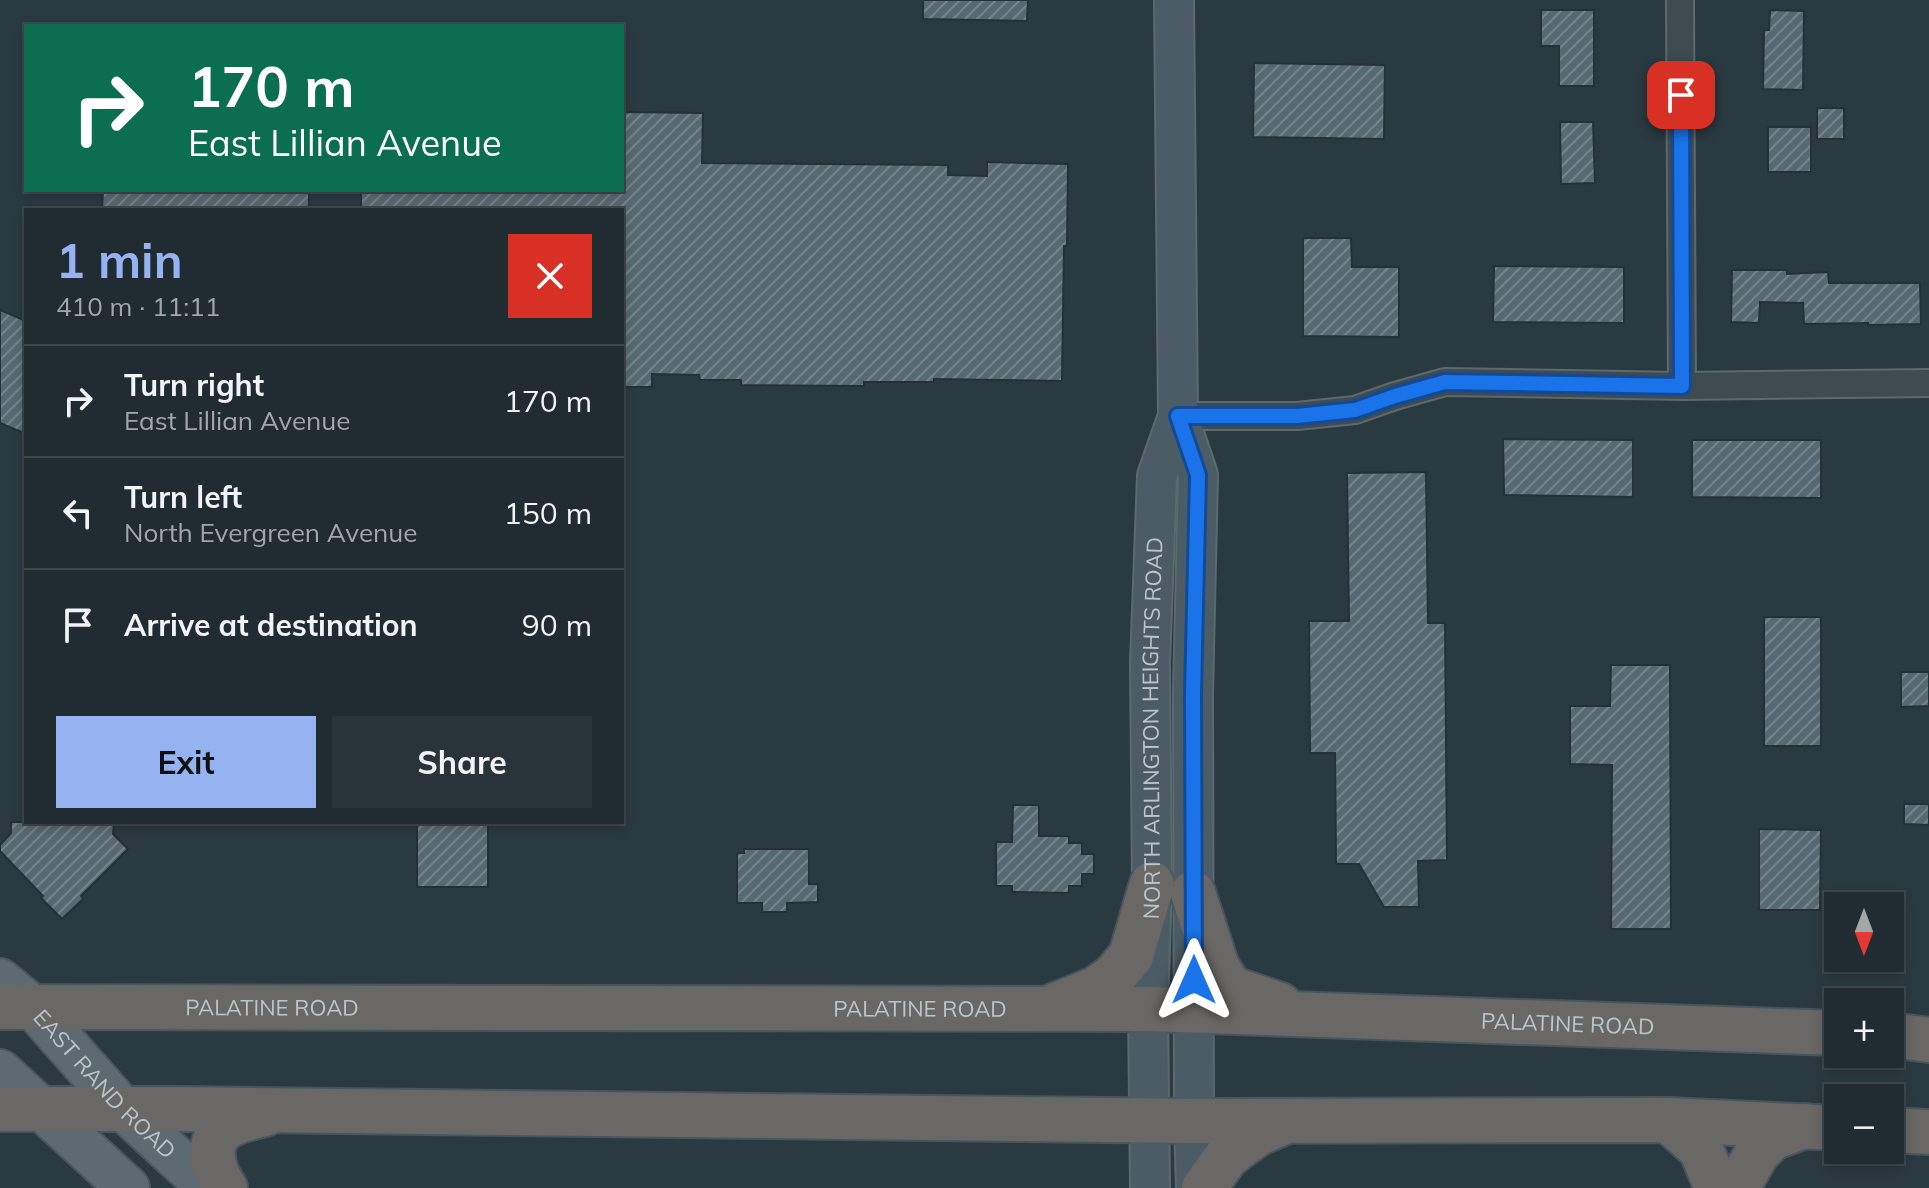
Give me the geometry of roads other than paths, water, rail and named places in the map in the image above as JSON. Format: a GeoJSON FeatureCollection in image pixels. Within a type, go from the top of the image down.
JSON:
{"type":"FeatureCollection","features":[{"type":"Feature","properties":{"kind":"highway"},"geometry":{"type":"LineString","coordinates":[[1046,1009],[1096,989],[1114,976],[1131,956],[1173,889],[1230,988],[1309,1015]]}},
{"type":"Feature","properties":{"kind":"highway","name":"PALATINE ROAD"},"geometry":{"type":"LineString","coordinates":[[17,1007],[1148,1009],[1824,1033]]}},
{"type":"Feature","properties":{"kind":"highway"},"geometry":{"type":"LineString","coordinates":[[1904,1036],[1929,1037]]}},
{"type":"Feature","properties":{"kind":"highway"},"geometry":{"type":"LineString","coordinates":[[20,1109],[1149,1121],[1668,1120],[1821,1127]]}},
{"type":"Feature","properties":{"kind":"highway"},"geometry":{"type":"LineString","coordinates":[[225,1188],[213,1165],[213,1149],[219,1134],[232,1124],[278,1110]]}},
{"type":"Feature","properties":{"kind":"highway"},"geometry":{"type":"LineString","coordinates":[[1668,1120],[1701,1149],[1717,1188]]}},
{"type":"Feature","properties":{"kind":"highway"},"geometry":{"type":"LineString","coordinates":[[1204,1188],[1227,1156],[1257,1134],[1286,1121]]}},
{"type":"Feature","properties":{"kind":"highway"},"geometry":{"type":"LineString","coordinates":[[1737,1188],[1757,1153],[1772,1138],[1821,1127]]}},
{"type":"Feature","properties":{"kind":"main road","name":"NORTH ARLINGTON HEIGHTS ROAD"},"geometry":{"type":"LineString","coordinates":[[1174,0],[1178,416],[1157,476],[1150,663],[1173,889],[1194,1010],[1196,1188]]}},
{"type":"Feature","properties":{"kind":"main road","name":"NORTH ARLINGTON HEIGHTS ROAD"},"geometry":{"type":"LineString","coordinates":[[1150,1188],[1148,1009],[1173,889]]}},
{"type":"Feature","properties":{"kind":"main road","name":"EAST RAND ROAD"},"geometry":{"type":"LineString","coordinates":[[0,980],[17,1007],[209,1188]]}},
{"type":"Feature","properties":{"kind":"main road"},"geometry":{"type":"LineString","coordinates":[[0,1071],[20,1109],[128,1188]]}},
{"type":"Feature","properties":{"kind":"street"},"geometry":{"type":"LineString","coordinates":[[1680,0],[1682,386]]}},
{"type":"Feature","properties":{"kind":"street"},"geometry":{"type":"LineString","coordinates":[[1178,416],[1297,416],[1355,410],[1445,382],[1682,386],[1929,383]]}}]}
